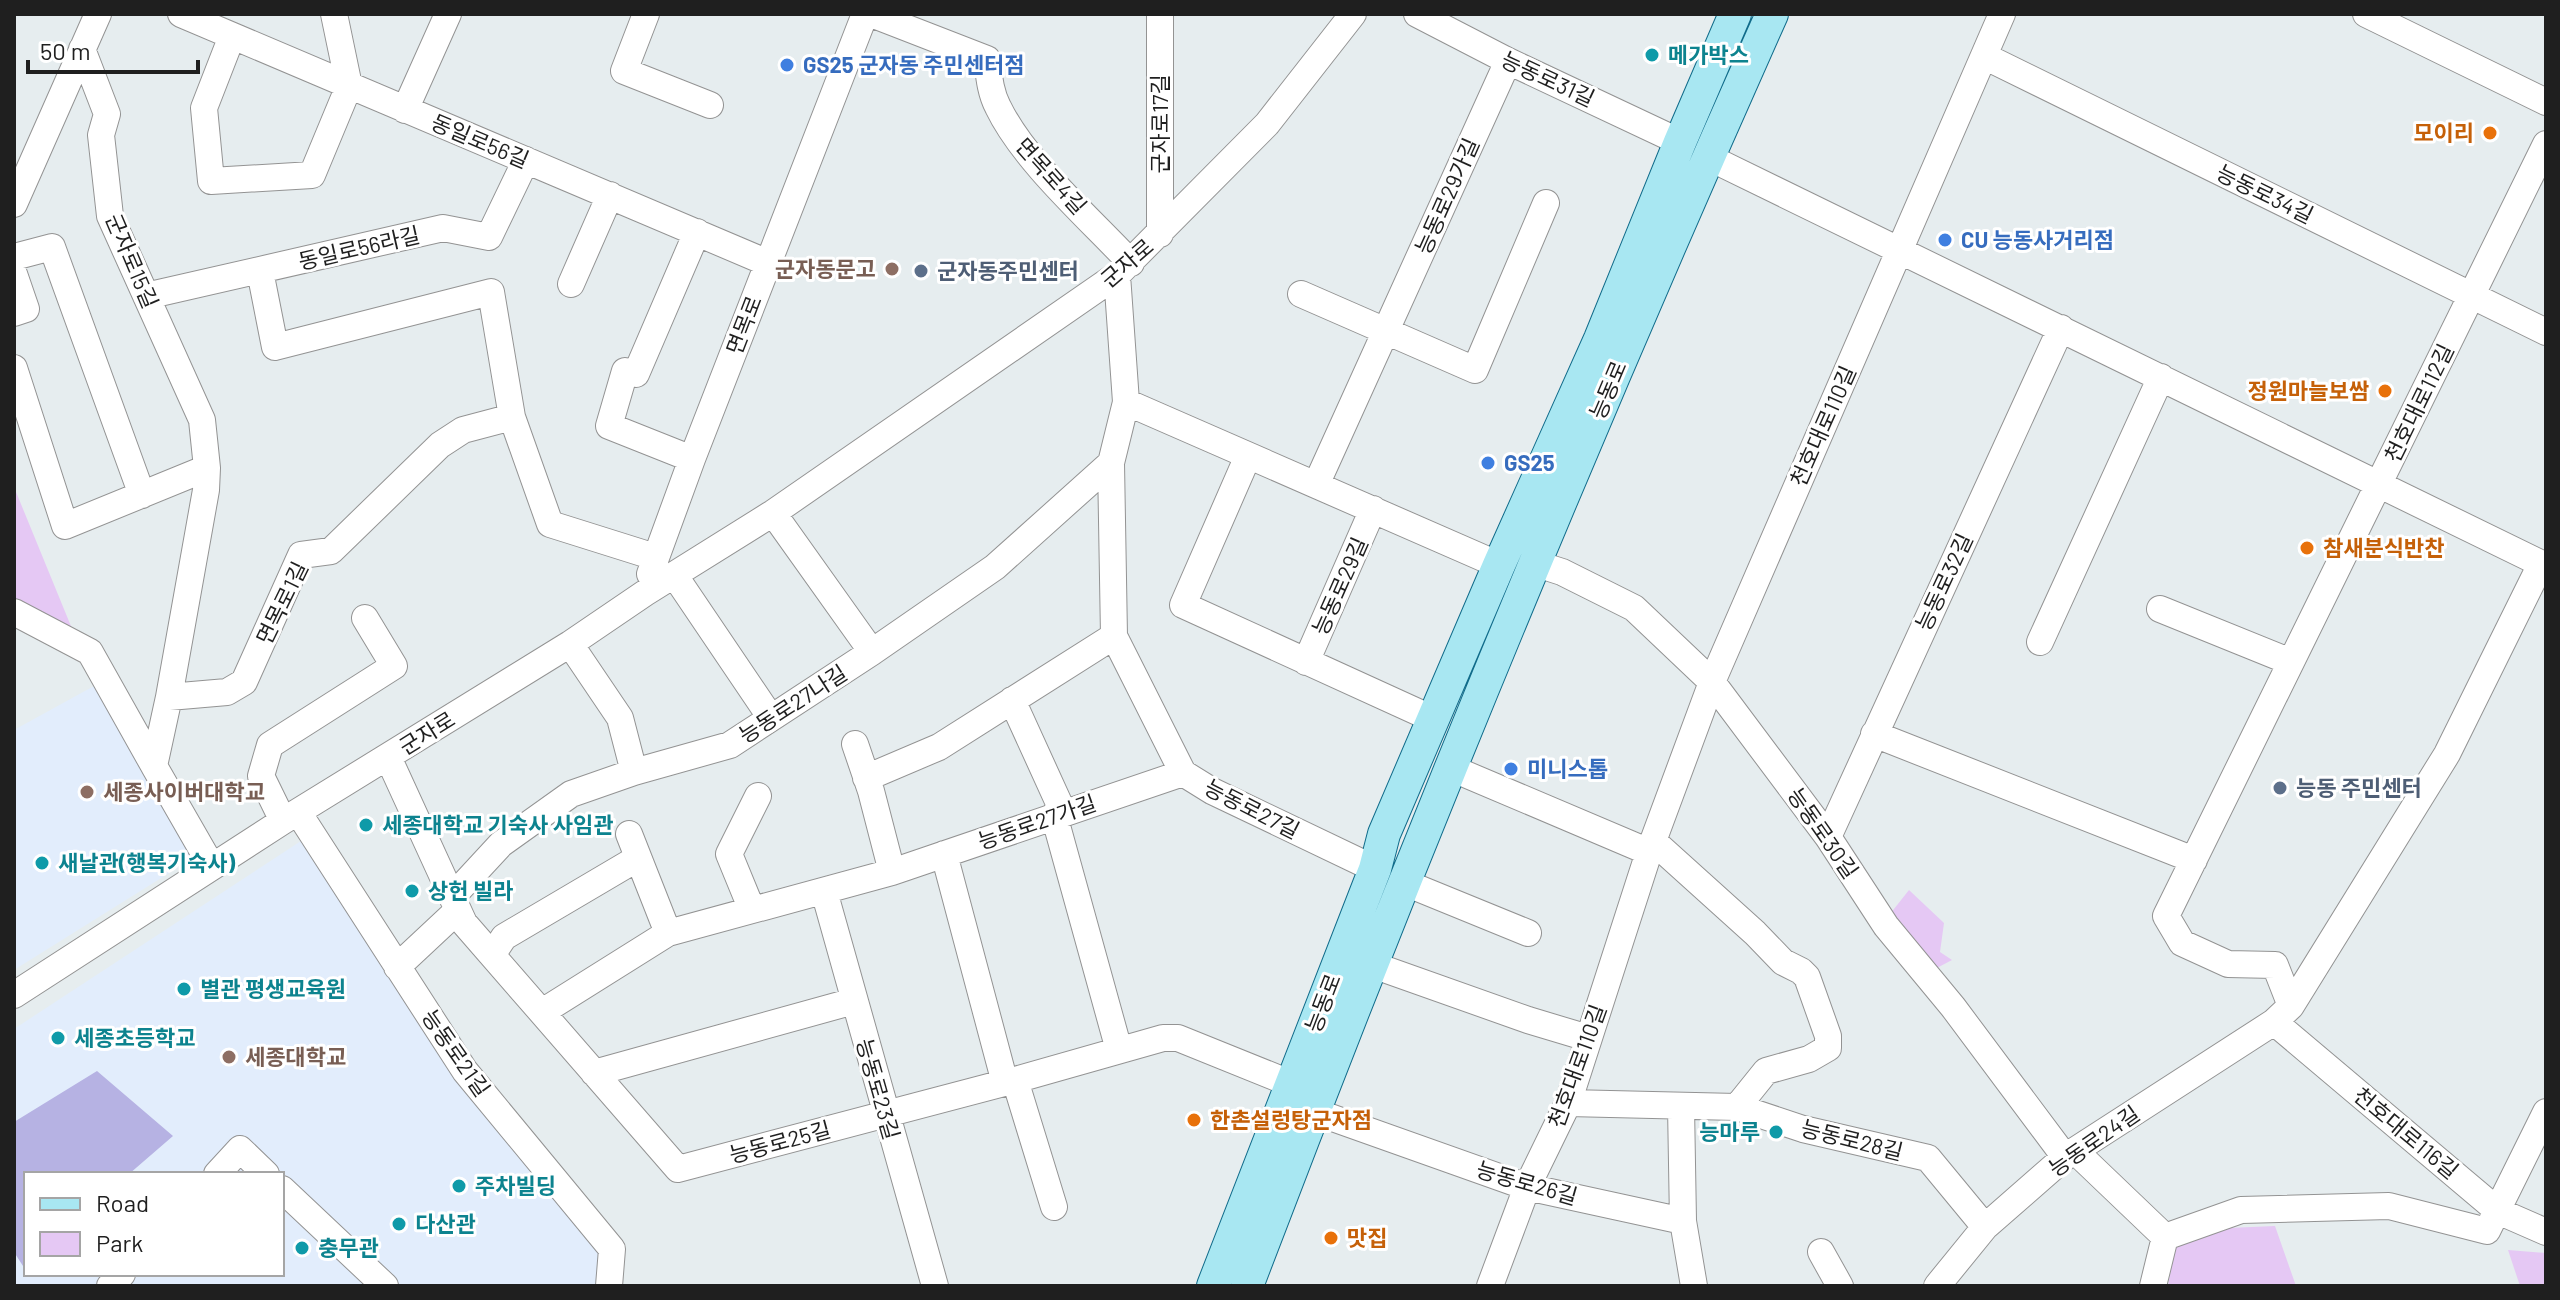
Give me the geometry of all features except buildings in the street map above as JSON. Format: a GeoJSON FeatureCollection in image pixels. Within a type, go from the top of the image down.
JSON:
{"type":"FeatureCollection","features":[{"type":"Feature","properties":{"kind":"main road","name":"능동로"},"geometry":{"type":"LineString","coordinates":[[1247,1286],[1370,964],[1389,876],[1384,834],[1600,339],[1735,14]]}},
{"type":"Feature","properties":{"kind":"main road","name":"능동로"},"geometry":{"type":"LineString","coordinates":[[1213,1286],[1292,1084],[1389,876],[1451,768],[1534,563],[1772,14]]}},
{"type":"Feature","properties":{"kind":"main road"},"geometry":{"type":"LineString","coordinates":[[1680,142],[1708,157]]}},
{"type":"Feature","properties":{"kind":"street"},"geometry":{"type":"LineString","coordinates":[[14,204],[98,14]]}},
{"type":"Feature","properties":{"kind":"street","name":"동일로56길"},"geometry":{"type":"LineString","coordinates":[[181,14],[768,263]]}},
{"type":"Feature","properties":{"kind":"street"},"geometry":{"type":"LineString","coordinates":[[232,36],[204,108],[211,181],[312,175],[349,86],[334,14]]}},
{"type":"Feature","properties":{"kind":"street"},"geometry":{"type":"LineString","coordinates":[[405,110],[448,14]]}},
{"type":"Feature","properties":{"kind":"street"},"geometry":{"type":"LineString","coordinates":[[646,14],[624,71],[710,105]]}},
{"type":"Feature","properties":{"kind":"street","name":"면목로"},"geometry":{"type":"LineString","coordinates":[[645,593],[655,557],[692,459],[865,14]]}},
{"type":"Feature","properties":{"kind":"street","name":"면목로4길"},"geometry":{"type":"LineString","coordinates":[[871,14],[987,59],[997,106],[1020,144],[1124,269]]}},
{"type":"Feature","properties":{"kind":"street","name":"군자로17길"},"geometry":{"type":"LineString","coordinates":[[1160,14],[1160,234]]}},
{"type":"Feature","properties":{"kind":"street","name":"군자로"},"geometry":{"type":"LineString","coordinates":[[14,995],[773,513],[1124,269],[1267,124],[1353,14]]}},
{"type":"Feature","properties":{"kind":"street","name":"능동로31길"},"geometry":{"type":"LineString","coordinates":[[1417,14],[1508,61],[1680,142]]}},
{"type":"Feature","properties":{"kind":"street","name":"천호대로110길"},"geometry":{"type":"LineString","coordinates":[[1490,1286],[1527,1187],[1568,1103],[1651,846],[1712,682],[2002,14]]}},
{"type":"Feature","properties":{"kind":"street"},"geometry":{"type":"LineString","coordinates":[[2366,14],[2546,102]]}},
{"type":"Feature","properties":{"kind":"street","name":"군자로15길"},"geometry":{"type":"LineString","coordinates":[[82,49],[107,114],[101,135],[110,216],[202,420],[207,468],[206,490],[154,766]]}},
{"type":"Feature","properties":{"kind":"street","name":"능동로34길"},"geometry":{"type":"LineString","coordinates":[[1984,56],[2546,332]]}},
{"type":"Feature","properties":{"kind":"street","name":"능동로29가길"},"geometry":{"type":"LineString","coordinates":[[1316,485],[1508,61]]}},
{"type":"Feature","properties":{"kind":"street","name":"천호대로112길"},"geometry":{"type":"LineString","coordinates":[[2283,1014],[2275,965],[2228,964],[2182,943],[2166,916],[2546,144]]}},
{"type":"Feature","properties":{"kind":"street"},"geometry":{"type":"LineString","coordinates":[[1708,157],[2544,565],[2447,754],[2283,1014]]}},
{"type":"Feature","properties":{"kind":"street","name":"동일로56라길"},"geometry":{"type":"LineString","coordinates":[[146,296],[443,228],[489,237],[526,160]]}},
{"type":"Feature","properties":{"kind":"street"},"geometry":{"type":"LineString","coordinates":[[571,284],[610,195]]}},
{"type":"Feature","properties":{"kind":"street"},"geometry":{"type":"LineString","coordinates":[[1301,294],[1475,370],[1546,203]]}},
{"type":"Feature","properties":{"kind":"street"},"geometry":{"type":"LineString","coordinates":[[692,459],[609,426],[625,371],[636,374],[697,232]]}},
{"type":"Feature","properties":{"kind":"street"},"geometry":{"type":"LineString","coordinates":[[14,257],[52,247],[142,495]]}},
{"type":"Feature","properties":{"kind":"street","name":"능동로27길"},"geometry":{"type":"LineString","coordinates":[[1124,269],[1126,402],[1111,463],[1114,636],[1183,773],[1212,791],[1389,876]]}},
{"type":"Feature","properties":{"kind":"street"},"geometry":{"type":"LineString","coordinates":[[260,271],[275,347],[491,292],[512,417],[550,524],[655,557]]}},
{"type":"Feature","properties":{"kind":"street"},"geometry":{"type":"LineString","coordinates":[[14,274],[26,309],[14,313]]}},
{"type":"Feature","properties":{"kind":"street","name":"능동로32길"},"geometry":{"type":"LineString","coordinates":[[1828,837],[2061,328]]}},
{"type":"Feature","properties":{"kind":"street"},"geometry":{"type":"LineString","coordinates":[[14,368],[65,526],[207,468]]}},
{"type":"Feature","properties":{"kind":"street"},"geometry":{"type":"LineString","coordinates":[[2040,642],[2161,377]]}},
{"type":"Feature","properties":{"kind":"street","name":"능동로29길"},"geometry":{"type":"LineString","coordinates":[[1126,402],[1499,565]]}},
{"type":"Feature","properties":{"kind":"street","name":"면목로1길"},"geometry":{"type":"LineString","coordinates":[[169,697],[227,692],[244,682],[301,555],[331,551],[440,445],[463,430],[512,417]]}},
{"type":"Feature","properties":{"kind":"street"},"geometry":{"type":"LineString","coordinates":[[1248,456],[1183,605],[1433,719]]}},
{"type":"Feature","properties":{"kind":"street","name":"능동로27나길"},"geometry":{"type":"LineString","coordinates":[[397,967],[455,903],[501,844],[571,794],[634,772],[730,745],[995,567],[1111,463]]}},
{"type":"Feature","properties":{"kind":"street","name":"능동로29길"},"geometry":{"type":"LineString","coordinates":[[1306,662],[1373,509]]}},
{"type":"Feature","properties":{"kind":"street"},"geometry":{"type":"LineString","coordinates":[[773,513],[872,652]]}},
{"type":"Feature","properties":{"kind":"street","name":"능동로30길"},"geometry":{"type":"LineString","coordinates":[[1534,563],[1562,572],[1634,608],[1712,682],[1828,837],[1886,926],[2070,1154],[2165,1237]]}},
{"type":"Feature","properties":{"kind":"street"},"geometry":{"type":"LineString","coordinates":[[675,576],[771,718]]}},
{"type":"Feature","properties":{"kind":"street"},"geometry":{"type":"LineString","coordinates":[[2160,609],[2291,662]]}},
{"type":"Feature","properties":{"kind":"street"},"geometry":{"type":"LineString","coordinates":[[17,617],[90,652],[212,867]]}},
{"type":"Feature","properties":{"kind":"street"},"geometry":{"type":"LineString","coordinates":[[291,817],[261,776],[270,745],[394,666],[365,618]]}},
{"type":"Feature","properties":{"kind":"street"},"geometry":{"type":"LineString","coordinates":[[866,778],[939,747],[1114,636]]}},
{"type":"Feature","properties":{"kind":"street"},"geometry":{"type":"LineString","coordinates":[[570,644],[620,718],[634,772]]}},
{"type":"Feature","properties":{"kind":"street"},"geometry":{"type":"LineString","coordinates":[[1012,700],[1059,814],[1119,1050]]}},
{"type":"Feature","properties":{"kind":"street"},"geometry":{"type":"LineString","coordinates":[[1874,734],[2194,860]]}},
{"type":"Feature","properties":{"kind":"street"},"geometry":{"type":"LineString","coordinates":[[855,744],[892,872]]}},
{"type":"Feature","properties":{"kind":"street","name":"능동로25길"},"geometry":{"type":"LineString","coordinates":[[388,757],[464,923],[678,1169],[1010,1082],[1163,1038],[1178,1038],[1292,1084]]}},
{"type":"Feature","properties":{"kind":"street"},"geometry":{"type":"LineString","coordinates":[[1451,768],[1651,846],[1755,933],[1783,962],[1807,977],[1828,1048],[1809,1059],[1766,1071],[1737,1107]]}},
{"type":"Feature","properties":{"kind":"street","name":"능동로27가길"},"geometry":{"type":"LineString","coordinates":[[542,1012],[668,933],[892,872],[1183,773]]}},
{"type":"Feature","properties":{"kind":"street"},"geometry":{"type":"LineString","coordinates":[[752,910],[729,854],[758,796]]}},
{"type":"Feature","properties":{"kind":"street","name":"능동로21길"},"geometry":{"type":"LineString","coordinates":[[291,817],[397,967],[465,1071],[612,1249],[609,1286]]}},
{"type":"Feature","properties":{"kind":"street"},"geometry":{"type":"LineString","coordinates":[[492,955],[504,937],[634,846],[668,933]]}},
{"type":"Feature","properties":{"kind":"street"},"geometry":{"type":"LineString","coordinates":[[944,854],[1010,1082],[1054,1207]]}},
{"type":"Feature","properties":{"kind":"street"},"geometry":{"type":"LineString","coordinates":[[1389,876],[1528,933]]}},
{"type":"Feature","properties":{"kind":"street","name":"능동로23길"},"geometry":{"type":"LineString","coordinates":[[824,891],[935,1286]]}},
{"type":"Feature","properties":{"kind":"street"},"geometry":{"type":"LineString","coordinates":[[1370,964],[1588,1038]]}},
{"type":"Feature","properties":{"kind":"street"},"geometry":{"type":"LineString","coordinates":[[594,1073],[854,1001]]}},
{"type":"Feature","properties":{"kind":"street","name":"능동로24길"},"geometry":{"type":"LineString","coordinates":[[1937,1286],[1985,1227],[2070,1154],[2283,1014]]}},
{"type":"Feature","properties":{"kind":"street","name":"천호대로116길"},"geometry":{"type":"LineString","coordinates":[[2283,1014],[2498,1211],[2546,1232]]}},
{"type":"Feature","properties":{"kind":"street","name":"능동로28길"},"geometry":{"type":"LineString","coordinates":[[1568,1103],[1737,1107],[1803,1129],[1928,1158],[1985,1227]]}},
{"type":"Feature","properties":{"kind":"street"},"geometry":{"type":"LineString","coordinates":[[1681,1106],[1683,1221],[1694,1286]]}},
{"type":"Feature","properties":{"kind":"street","name":"능동로26길"},"geometry":{"type":"LineString","coordinates":[[1313,1111],[1527,1187],[1683,1221]]}},
{"type":"Feature","properties":{"kind":"street"},"geometry":{"type":"LineString","coordinates":[[2153,1286],[2165,1237],[2241,1210],[2389,1206],[2487,1231],[2546,1112]]}},
{"type":"Feature","properties":{"kind":"street"},"geometry":{"type":"LineString","coordinates":[[219,1172],[240,1149],[264,1172]]}},
{"type":"Feature","properties":{"kind":"street"},"geometry":{"type":"LineString","coordinates":[[284,1191],[385,1286]]}},
{"type":"Feature","properties":{"kind":"street"},"geometry":{"type":"LineString","coordinates":[[1821,1252],[1840,1286]]}},
{"type":"Feature","properties":{"kind":"shaded area","name":"세종사이버대학교"},"geometry":{"type":"Polygon","coordinates":[[[94,686],[198,855],[14,970],[14,730],[94,686]]]}},
{"type":"Feature","properties":{"kind":"shaded area","name":"세종대학교"},"geometry":{"type":"Polygon","coordinates":[[[304,839],[600,1254],[596,1286],[14,1286],[14,1029],[304,839]]]}},
{"type":"Feature","properties":{"kind":"shaded area"},"geometry":{"type":"Polygon","coordinates":[[[97,1071],[173,1136],[131,1172],[24,1172],[23,1266],[14,1252],[14,1122],[97,1071]]]}},
{"type":"Feature","properties":{"kind":"green space"},"geometry":{"type":"Polygon","coordinates":[[[14,487],[75,636],[14,605],[14,487]]]}},
{"type":"Feature","properties":{"kind":"green space"},"geometry":{"type":"Polygon","coordinates":[[[1909,890],[1944,923],[1940,952],[1952,960],[1933,970],[1890,914],[1909,890]]]}},
{"type":"Feature","properties":{"kind":"green space"},"geometry":{"type":"Polygon","coordinates":[[[2275,1226],[2296,1286],[2168,1286],[2175,1245],[2228,1228],[2275,1226]]]}},
{"type":"Feature","properties":{"kind":"green space"},"geometry":{"type":"Polygon","coordinates":[[[2508,1250],[2546,1253],[2546,1286],[2520,1286],[2508,1250]]]}},
{"type":"Feature","properties":{"kind":"place","name":"메가박스"},"geometry":{"type":"Point","coordinates":[1652,55]}},
{"type":"Feature","properties":{"kind":"place","name":"GS25 군자동 주민센터점"},"geometry":{"type":"Point","coordinates":[787,65]}},
{"type":"Feature","properties":{"kind":"place","name":"모이리"},"geometry":{"type":"Point","coordinates":[2490,133]}},
{"type":"Feature","properties":{"kind":"place","name":"CU 능동사거리점"},"geometry":{"type":"Point","coordinates":[1945,240]}},
{"type":"Feature","properties":{"kind":"place","name":"군자동문고"},"geometry":{"type":"Point","coordinates":[892,269]}},
{"type":"Feature","properties":{"kind":"place","name":"군자동주민센터"},"geometry":{"type":"Point","coordinates":[921,271]}},
{"type":"Feature","properties":{"kind":"place","name":"정원마늘보쌈"},"geometry":{"type":"Point","coordinates":[2385,391]}},
{"type":"Feature","properties":{"kind":"place","name":"GS25"},"geometry":{"type":"Point","coordinates":[1488,463]}},
{"type":"Feature","properties":{"kind":"place","name":"참새분식반찬"},"geometry":{"type":"Point","coordinates":[2307,548]}},
{"type":"Feature","properties":{"kind":"place","name":"미니스톱"},"geometry":{"type":"Point","coordinates":[1511,769]}},
{"type":"Feature","properties":{"kind":"place","name":"능동 주민센터"},"geometry":{"type":"Point","coordinates":[2280,788]}},
{"type":"Feature","properties":{"kind":"place","name":"세종사이버대학교"},"geometry":{"type":"Point","coordinates":[87,792]}},
{"type":"Feature","properties":{"kind":"place","name":"세종대학교 기숙사 사임관"},"geometry":{"type":"Point","coordinates":[366,825]}},
{"type":"Feature","properties":{"kind":"place","name":"새날관(행복기숙사)"},"geometry":{"type":"Point","coordinates":[42,863]}},
{"type":"Feature","properties":{"kind":"place","name":"상헌 빌라"},"geometry":{"type":"Point","coordinates":[412,891]}},
{"type":"Feature","properties":{"kind":"place","name":"별관 평생교육원"},"geometry":{"type":"Point","coordinates":[184,989]}},
{"type":"Feature","properties":{"kind":"place","name":"세종초등학교"},"geometry":{"type":"Point","coordinates":[58,1038]}},
{"type":"Feature","properties":{"kind":"place","name":"세종대학교"},"geometry":{"type":"Point","coordinates":[229,1057]}},
{"type":"Feature","properties":{"kind":"place","name":"한촌설렁탕군자점"},"geometry":{"type":"Point","coordinates":[1194,1120]}},
{"type":"Feature","properties":{"kind":"place","name":"능마루"},"geometry":{"type":"Point","coordinates":[1776,1132]}},
{"type":"Feature","properties":{"kind":"place","name":"주차빌딩"},"geometry":{"type":"Point","coordinates":[459,1186]}},
{"type":"Feature","properties":{"kind":"place","name":"다산관"},"geometry":{"type":"Point","coordinates":[399,1224]}},
{"type":"Feature","properties":{"kind":"place","name":"맛집"},"geometry":{"type":"Point","coordinates":[1331,1238]}},
{"type":"Feature","properties":{"kind":"place","name":"충무관"},"geometry":{"type":"Point","coordinates":[302,1248]}}]}
